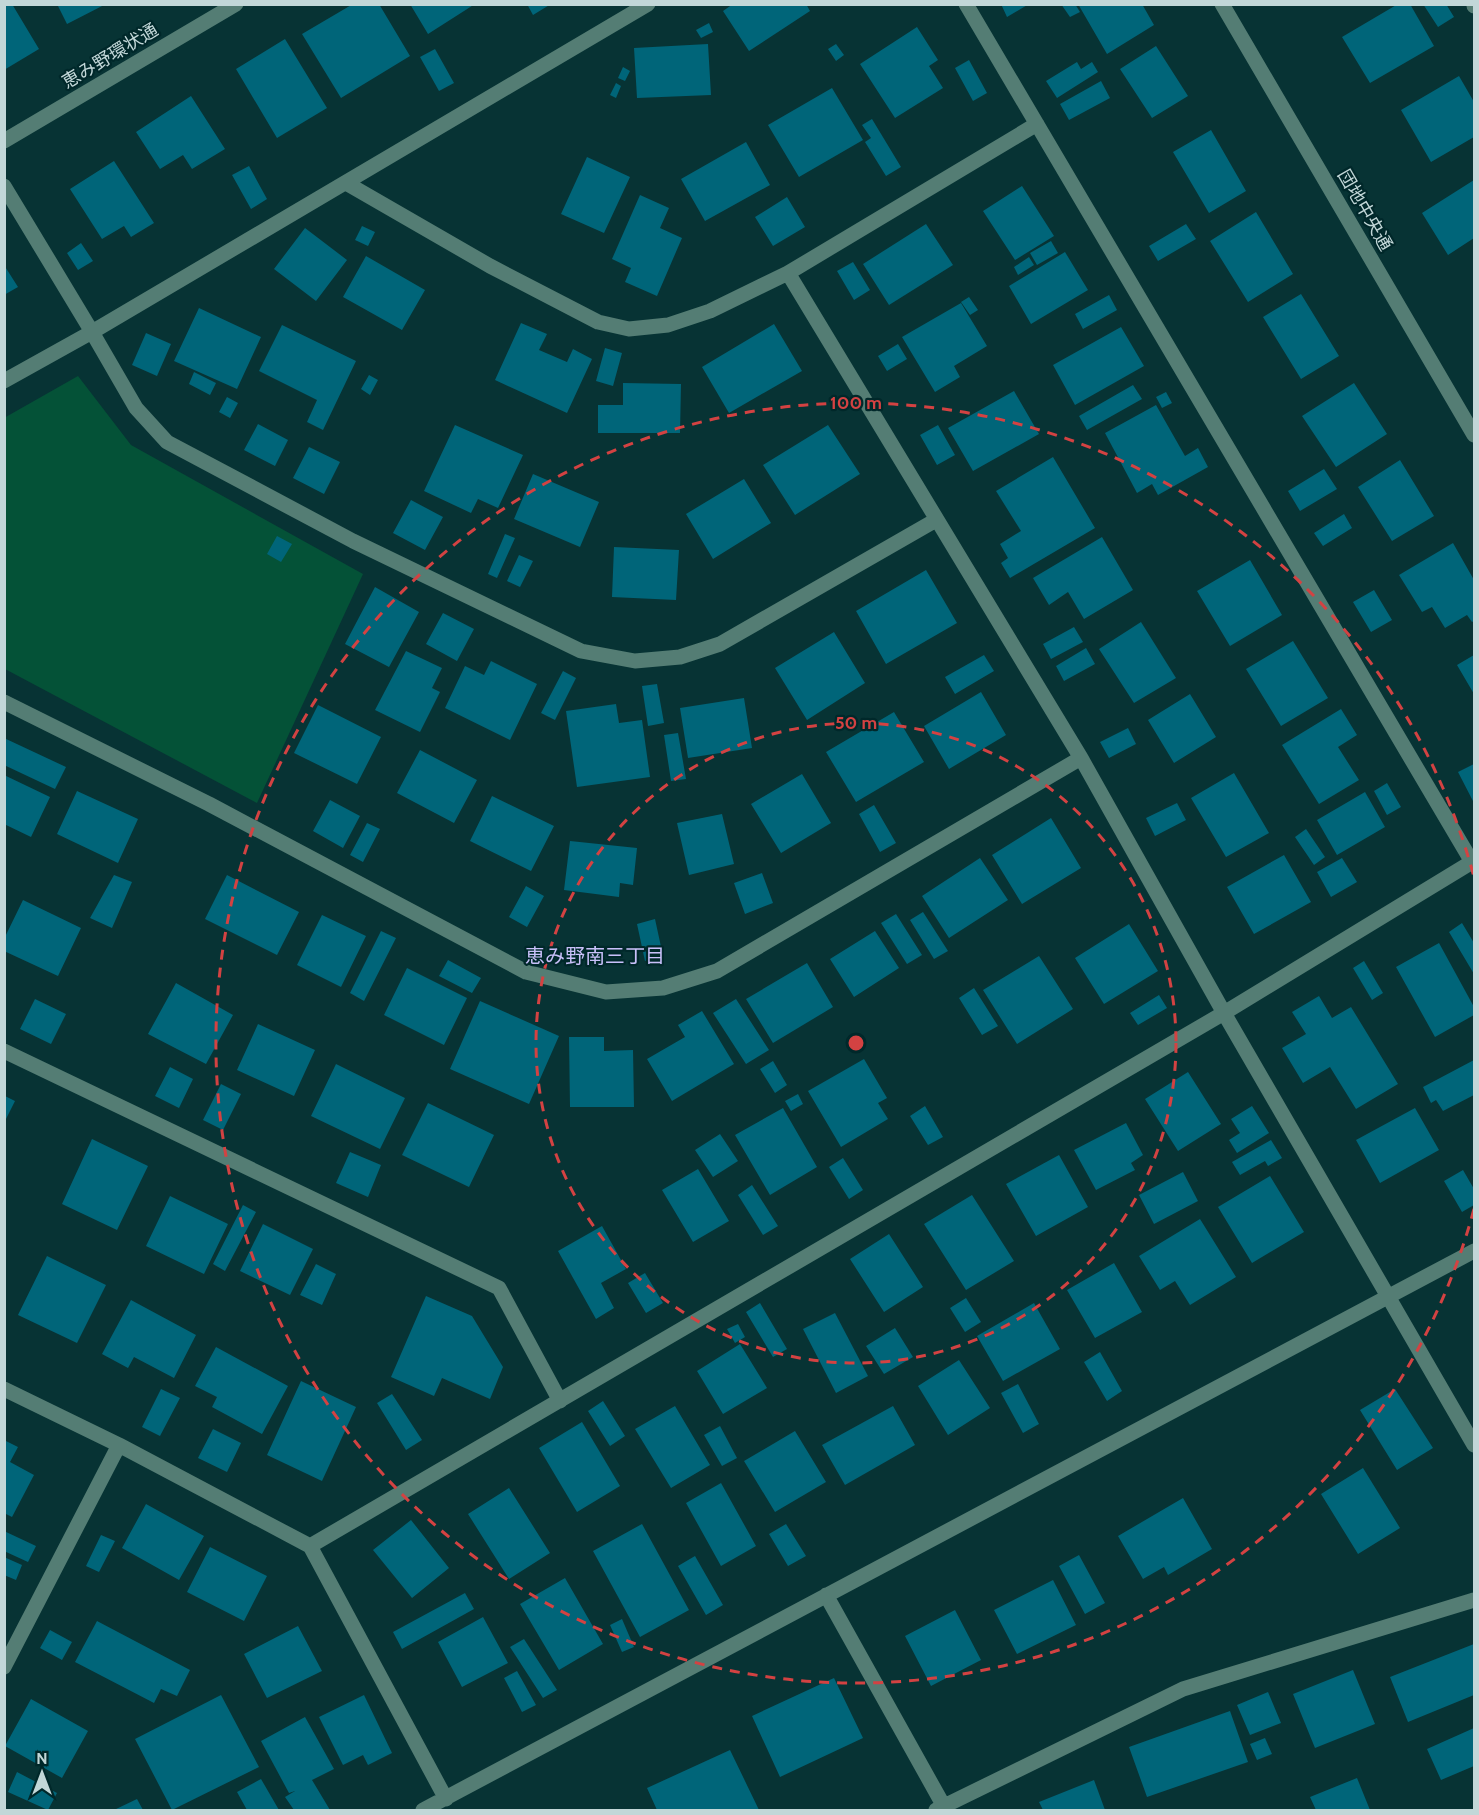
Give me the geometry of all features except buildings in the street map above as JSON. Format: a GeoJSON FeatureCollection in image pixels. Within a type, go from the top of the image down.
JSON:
{"type":"FeatureCollection","features":[{"type":"Feature","properties":{"kind":"street","name":"恵み野環状通"},"geometry":{"type":"LineString","coordinates":[[4,141],[236,4]]}},
{"type":"Feature","properties":{"kind":"street"},"geometry":{"type":"LineString","coordinates":[[4,381],[92,332],[648,4]]}},
{"type":"Feature","properties":{"kind":"street"},"geometry":{"type":"LineString","coordinates":[[310,1546],[1224,1012],[1472,862],[966,4]]}},
{"type":"Feature","properties":{"kind":"street","name":"団地中央通"},"geometry":{"type":"LineString","coordinates":[[1222,4],[1474,435]]}},
{"type":"Feature","properties":{"kind":"street"},"geometry":{"type":"LineString","coordinates":[[346,183],[490,266],[598,322],[629,329],[668,325],[710,311],[789,273],[1037,124]]}},
{"type":"Feature","properties":{"kind":"street"},"geometry":{"type":"LineString","coordinates":[[4,186],[136,408],[167,442],[353,541],[581,651],[635,661],[680,657],[720,644],[936,520]]}},
{"type":"Feature","properties":{"kind":"street"},"geometry":{"type":"LineString","coordinates":[[789,273],[1081,758],[1224,1012],[1474,1445]]}},
{"type":"Feature","properties":{"kind":"street"},"geometry":{"type":"LineString","coordinates":[[4,702],[209,804],[526,972],[606,992],[663,988],[717,971],[1081,758]]}},
{"type":"Feature","properties":{"kind":"street"},"geometry":{"type":"LineString","coordinates":[[4,1051],[499,1288],[560,1401]]}},
{"type":"Feature","properties":{"kind":"street"},"geometry":{"type":"LineString","coordinates":[[423,1810],[1474,1251]]}},
{"type":"Feature","properties":{"kind":"street"},"geometry":{"type":"LineString","coordinates":[[4,1389],[118,1445],[310,1546],[446,1799]]}},
{"type":"Feature","properties":{"kind":"street"},"geometry":{"type":"LineString","coordinates":[[4,1666],[118,1445]]}},
{"type":"Feature","properties":{"kind":"street"},"geometry":{"type":"LineString","coordinates":[[826,1595],[942,1809],[1182,1689],[1474,1600]]}},
{"type":"Feature","properties":{"kind":"green space"},"geometry":{"type":"Polygon","coordinates":[[[78,376],[131,445],[363,574],[257,803],[5,669],[4,418],[78,376]]]}},
{"type":"Feature","properties":{"kind":"district","name":"恵み野南三丁目"},"geometry":{"type":"Point","coordinates":[595,956]}}]}
